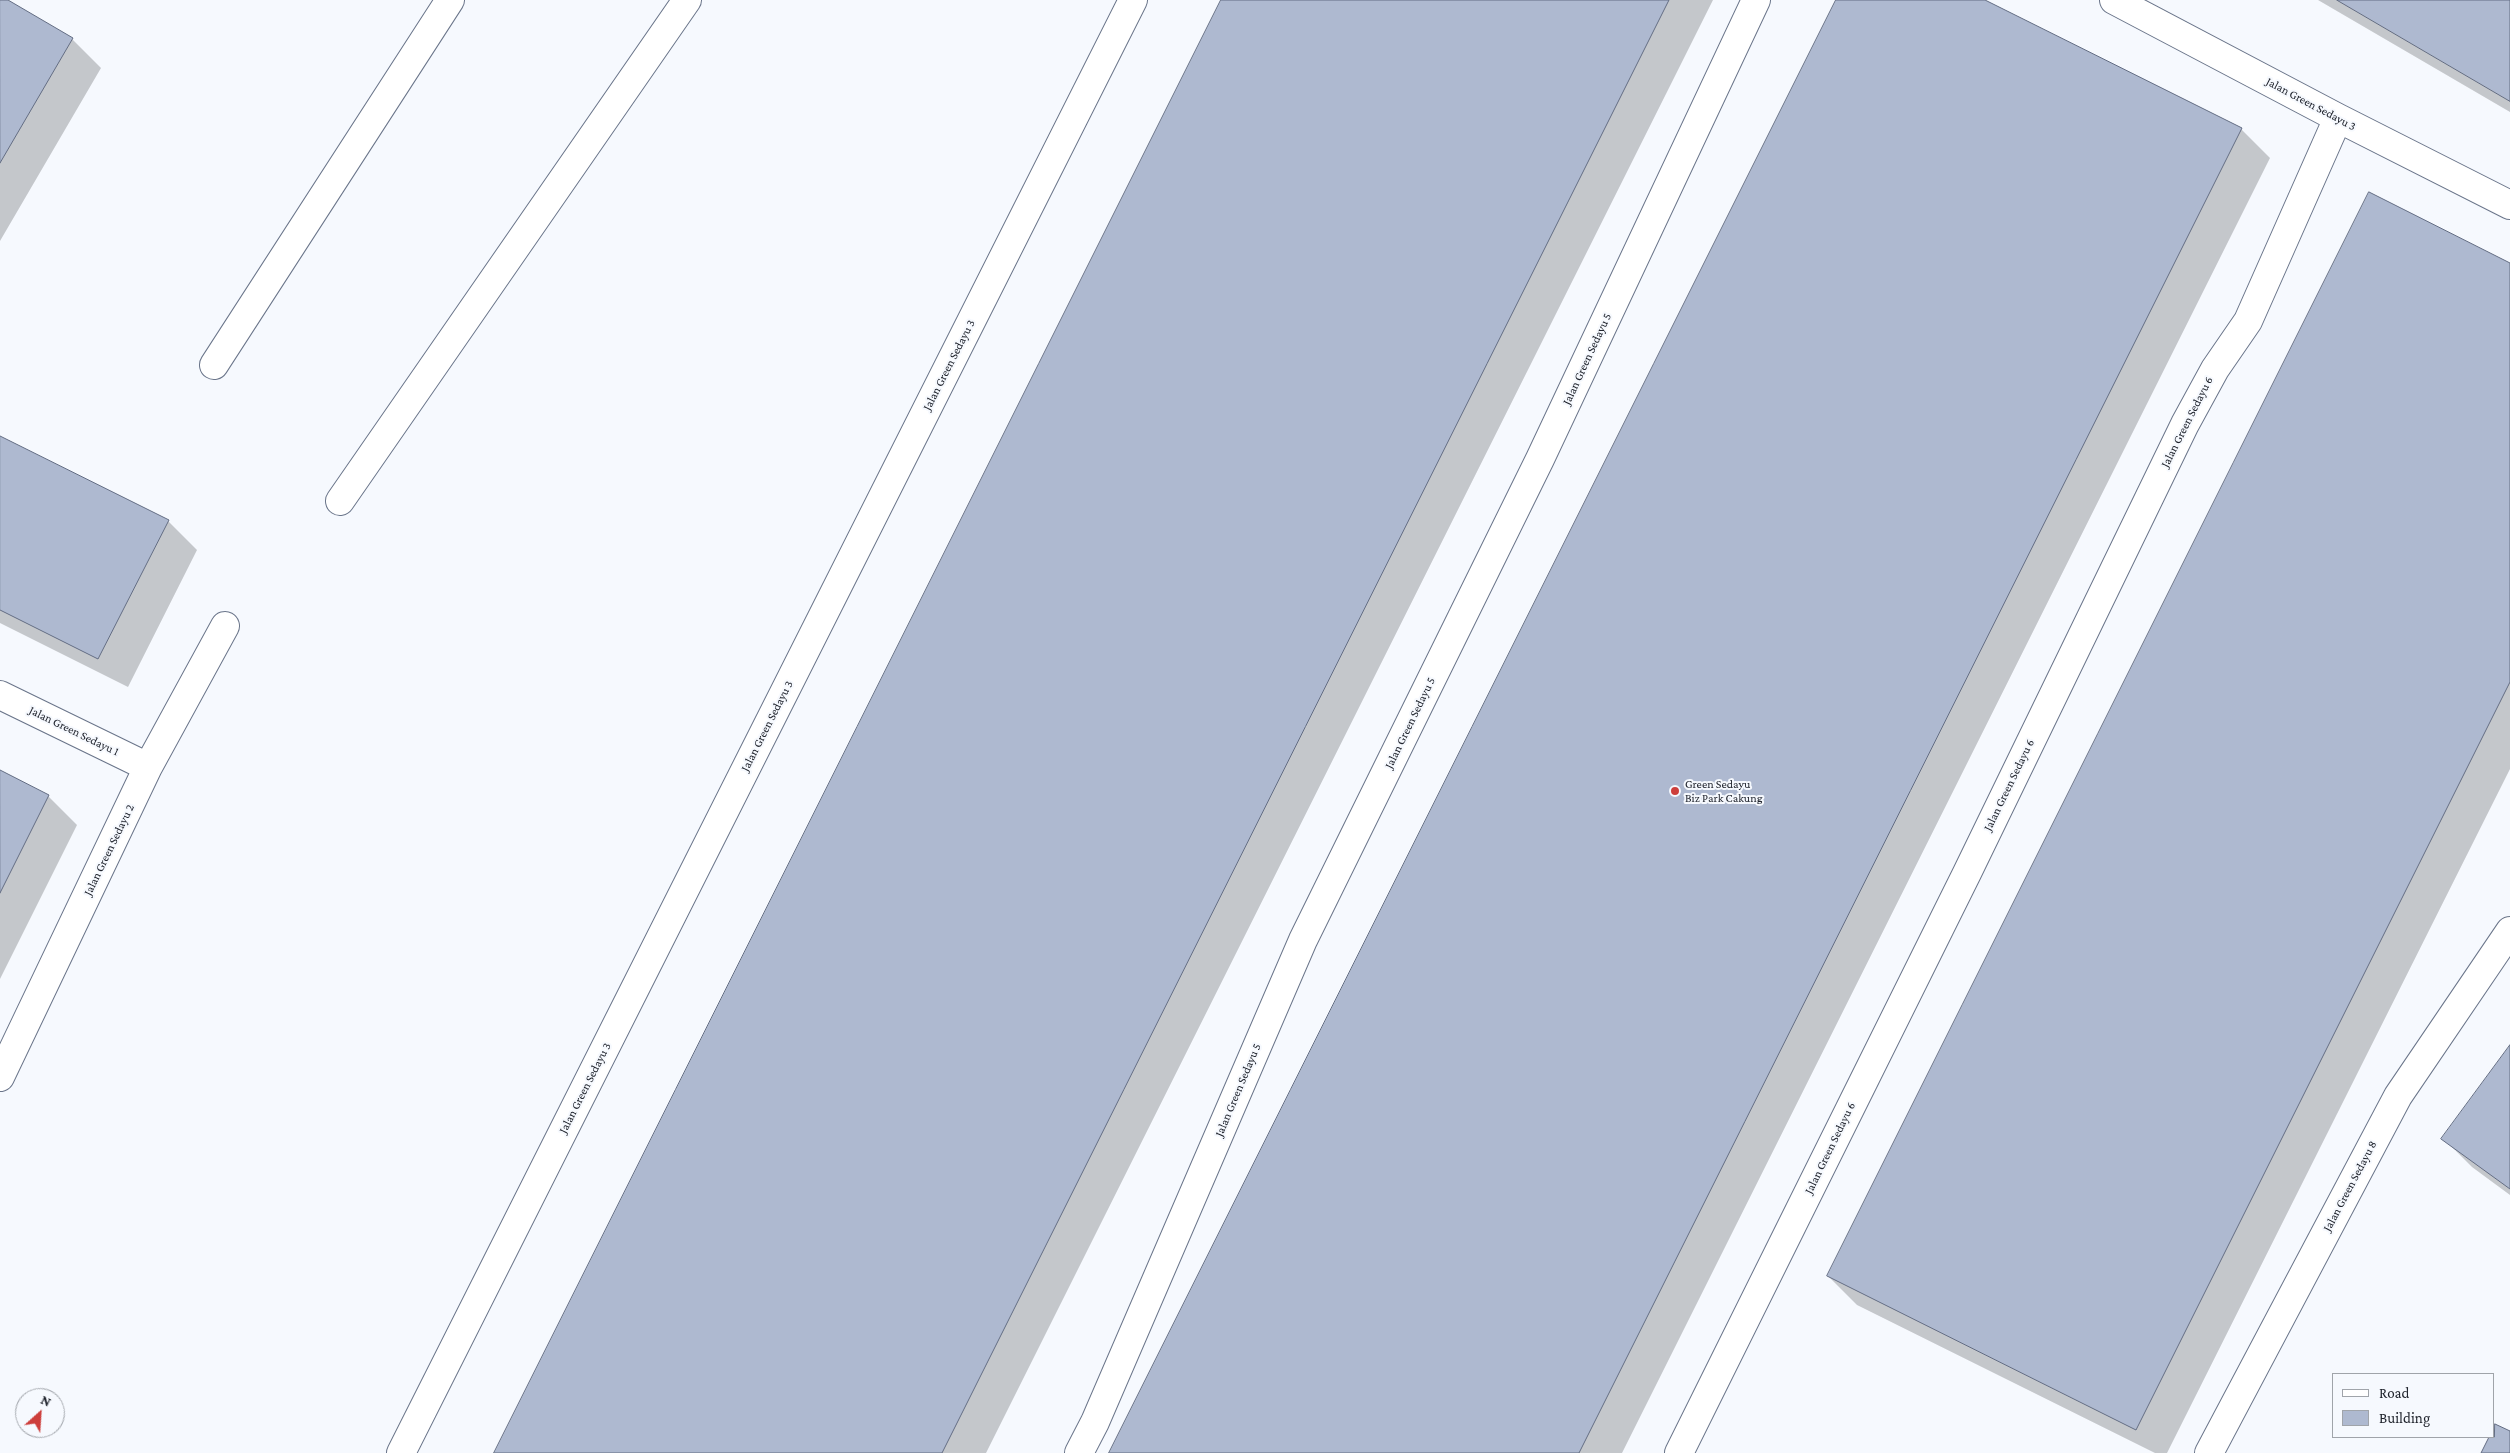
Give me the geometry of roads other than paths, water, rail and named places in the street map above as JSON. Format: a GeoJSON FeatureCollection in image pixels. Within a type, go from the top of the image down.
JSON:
{"type":"FeatureCollection","features":[{"type":"Feature","properties":{"kind":"lane"},"geometry":{"type":"LineString","coordinates":[[214,366],[450,0]]}},
{"type":"Feature","properties":{"kind":"lane"},"geometry":{"type":"LineString","coordinates":[[340,501],[687,0]]}},
{"type":"Feature","properties":{"kind":"lane","name":"Jalan Green Sedayu 3"},"geometry":{"type":"LineString","coordinates":[[401,1453],[1133,0]]}},
{"type":"Feature","properties":{"kind":"lane","name":"Jalan Green Sedayu 5"},"geometry":{"type":"LineString","coordinates":[[1079,1453],[1095,1422],[1302,940],[1540,458],[1756,0]]}},
{"type":"Feature","properties":{"kind":"lane","name":"Jalan Green Sedayu 3"},"geometry":{"type":"LineString","coordinates":[[2114,0],[2338,118],[2510,205]]}},
{"type":"Feature","properties":{"kind":"lane","name":"Jalan Green Sedayu 6"},"geometry":{"type":"LineString","coordinates":[[1679,1453],[1967,873],[2185,424],[2215,369],[2248,321],[2338,118]]}},
{"type":"Feature","properties":{"kind":"lane","name":"Jalan Green Sedayu 2"},"geometry":{"type":"LineString","coordinates":[[0,1077],[148,767],[225,626]]}},
{"type":"Feature","properties":{"kind":"lane","name":"Jalan Green Sedayu 1"},"geometry":{"type":"LineString","coordinates":[[0,695],[148,767]]}},
{"type":"Feature","properties":{"kind":"lane","name":"Jalan Green Sedayu 8"},"geometry":{"type":"LineString","coordinates":[[2209,1453],[2398,1096],[2510,930]]}},
{"type":"Feature","properties":{"kind":"place","name":"Green Sedayu Biz Park Cakung"},"geometry":{"type":"Point","coordinates":[1675,791]}}]}
